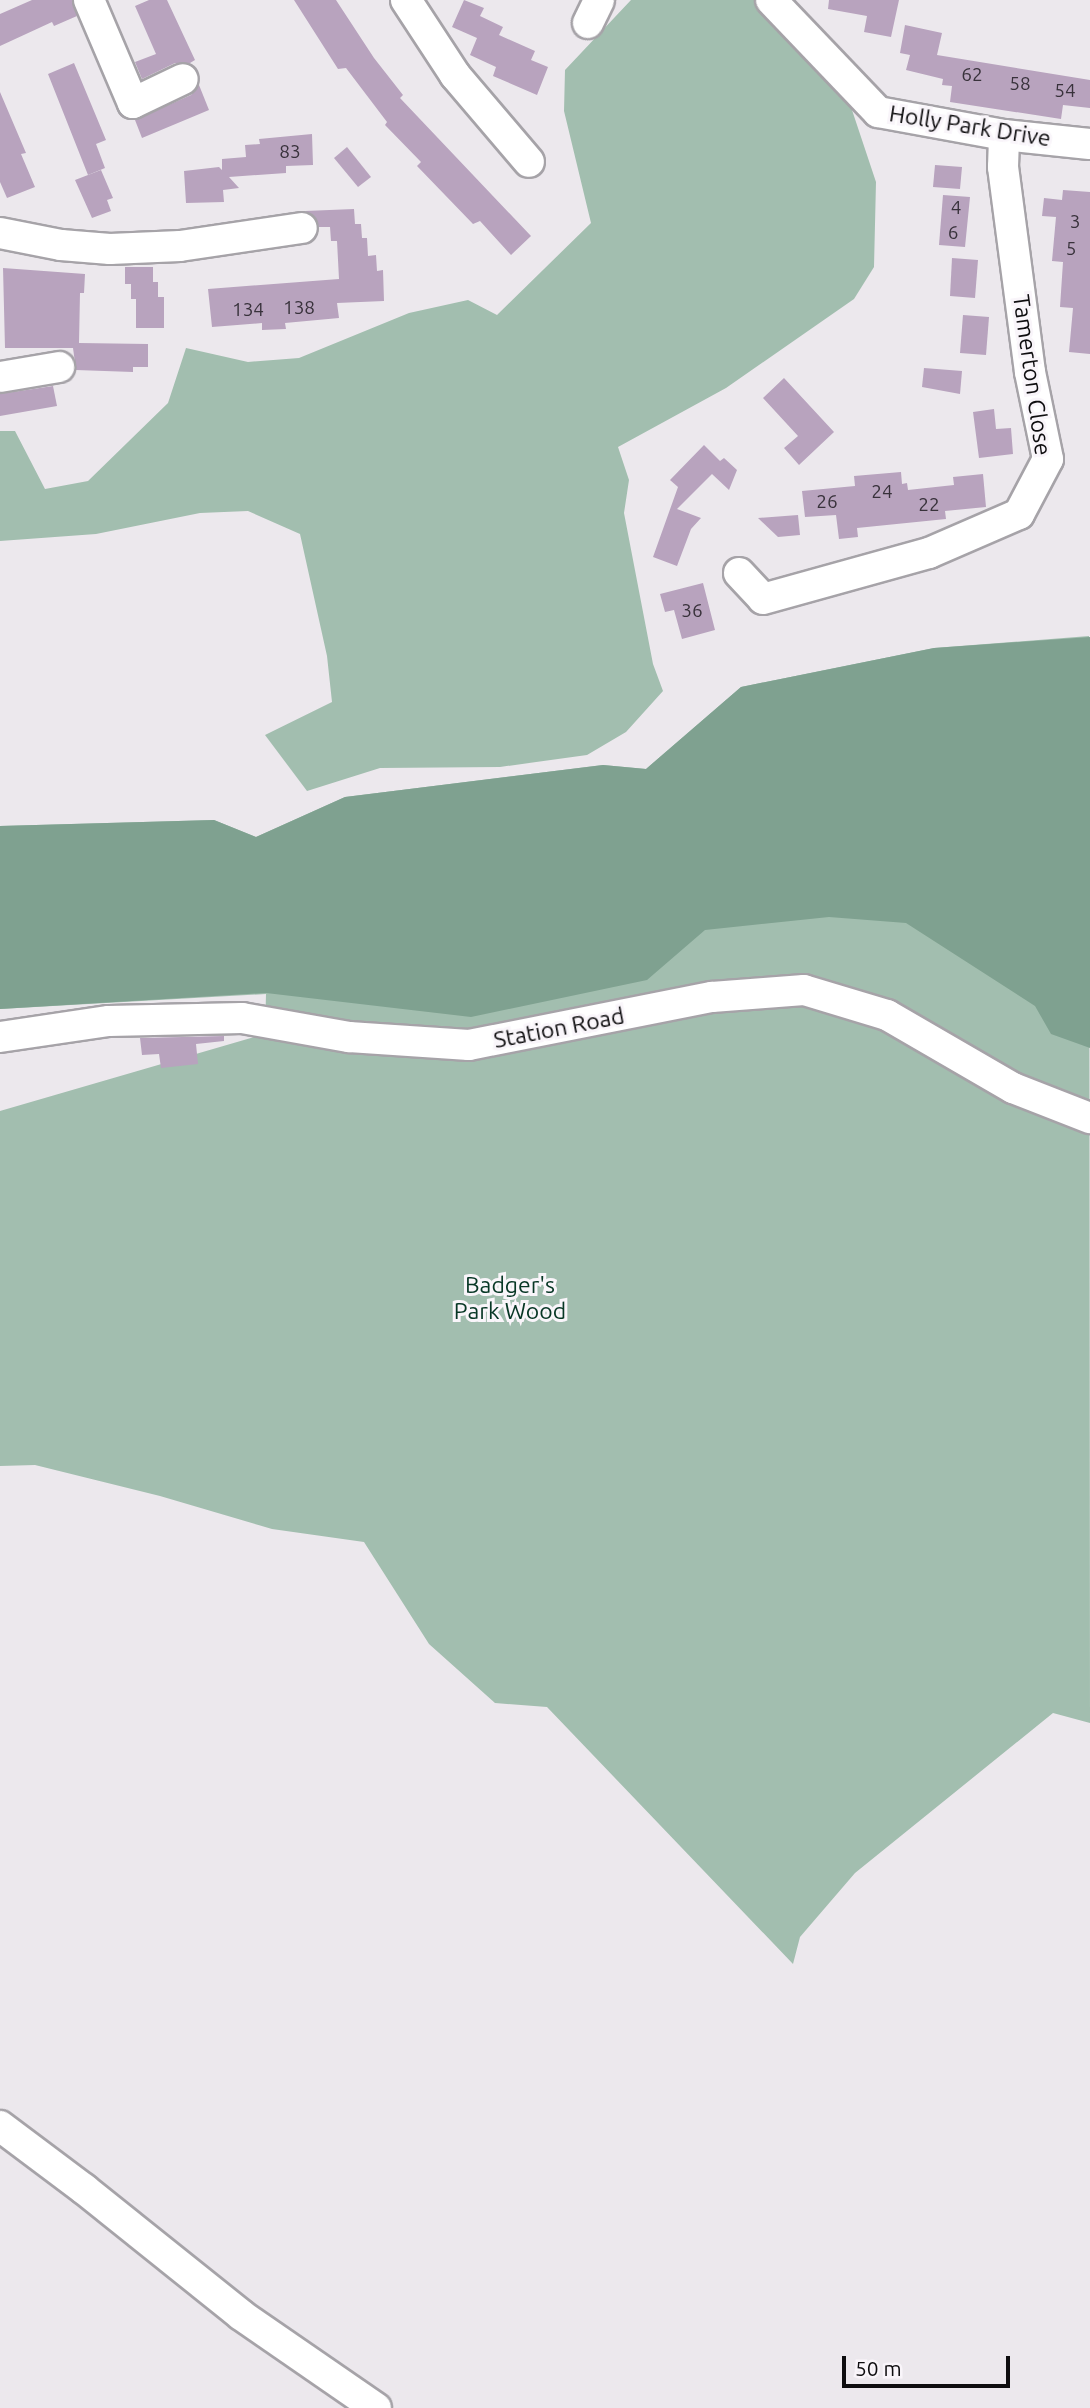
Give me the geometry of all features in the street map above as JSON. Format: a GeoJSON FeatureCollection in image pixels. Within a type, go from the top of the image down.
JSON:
{"type":"FeatureCollection","features":[{"type":"Feature","properties":{"kind":"street"},"geometry":{"type":"LineString","coordinates":[[89,0],[133,103],[183,79]]}},
{"type":"Feature","properties":{"kind":"street"},"geometry":{"type":"LineString","coordinates":[[406,0],[455,75],[529,162]]}},
{"type":"Feature","properties":{"kind":"street","name":"Holly Park Drive"},"geometry":{"type":"LineString","coordinates":[[771,0],[878,112],[1004,135],[1090,144]]}},
{"type":"Feature","properties":{"kind":"street","name":"Tamerton Close"},"geometry":{"type":"LineString","coordinates":[[739,573],[763,599],[929,553],[1019,514],[1048,459],[1030,372],[1003,167],[1004,135]]}},
{"type":"Feature","properties":{"kind":"street"},"geometry":{"type":"LineString","coordinates":[[0,233],[61,245],[110,249],[180,246],[302,228]]}},
{"type":"Feature","properties":{"kind":"street"},"geometry":{"type":"LineString","coordinates":[[0,377],[59,366]]}},
{"type":"Feature","properties":{"kind":"street","name":"Station Road"},"geometry":{"type":"LineString","coordinates":[[0,1037],[109,1021],[242,1018],[349,1037],[469,1045],[712,997],[804,990],[887,1015],[1013,1088],[1090,1118]]}},
{"type":"Feature","properties":{"kind":"street"},"geometry":{"type":"LineString","coordinates":[[0,2126],[84,2189],[241,2315],[376,2408]]}},
{"type":"Feature","properties":{"kind":"green space"},"geometry":{"type":"Polygon","coordinates":[[[631,0],[759,0],[849,101],[876,182],[874,267],[854,299],[726,388],[618,447],[629,480],[624,513],[653,664],[663,691],[626,732],[587,755],[500,767],[380,768],[307,791],[265,735],[332,702],[327,656],[300,534],[248,511],[200,513],[96,534],[0,541],[0,431],[15,431],[45,489],[88,481],[168,403],[186,348],[248,362],[299,358],[409,313],[468,300],[497,315],[591,223],[564,111],[565,70],[631,0]]]}},
{"type":"Feature","properties":{"kind":"green space","name":"Badger's Park Wood"},"geometry":{"type":"Polygon","coordinates":[[[1089,636],[1090,1723],[1053,1713],[855,1873],[800,1937],[793,1964],[547,1707],[495,1703],[429,1644],[364,1542],[272,1529],[160,1496],[35,1465],[0,1466],[0,1111],[265,1034],[266,994],[0,1009],[0,826],[214,820],[256,837],[345,797],[603,765],[646,769],[741,687],[934,648],[1089,636]]]}},
{"type":"Feature","properties":{"kind":"shaded area"},"geometry":{"type":"Polygon","coordinates":[[[1090,637],[1090,1048],[1051,1034],[1035,1006],[906,923],[829,917],[705,930],[647,980],[471,1017],[266,993],[0,1009],[0,826],[214,820],[256,837],[345,797],[603,765],[646,769],[741,687],[934,648],[1090,637]]]}},
{"type":"Feature","properties":{"kind":"building"},"geometry":{"type":"Polygon","coordinates":[[[32,0],[72,0],[77,16],[54,26],[52,22],[0,46],[0,14],[32,0]]]}},
{"type":"Feature","properties":{"kind":"building"},"geometry":{"type":"Polygon","coordinates":[[[149,0],[167,0],[195,60],[190,63],[175,63],[142,79],[135,62],[156,54],[135,6],[149,0]]]}},
{"type":"Feature","properties":{"kind":"building"},"geometry":{"type":"Polygon","coordinates":[[[294,0],[336,0],[374,58],[403,95],[400,98],[531,236],[511,255],[480,221],[473,224],[417,166],[421,162],[385,125],[387,122],[346,68],[338,69],[294,0]]]}},
{"type":"Feature","properties":{"kind":"building"},"geometry":{"type":"Polygon","coordinates":[[[464,0],[484,8],[480,16],[503,27],[499,35],[535,51],[531,60],[548,67],[537,95],[493,76],[496,67],[470,55],[477,38],[452,27],[464,0]]]}},
{"type":"Feature","properties":{"kind":"building"},"geometry":{"type":"Polygon","coordinates":[[[829,0],[899,0],[891,37],[864,32],[867,16],[828,9],[829,0]]]}},
{"type":"Feature","properties":{"kind":"building"},"geometry":{"type":"Polygon","coordinates":[[[905,25],[942,33],[937,55],[1090,80],[1090,108],[1063,105],[1061,119],[950,102],[952,86],[942,85],[943,79],[906,70],[910,55],[900,53],[905,25]]]}},
{"type":"Feature","properties":{"kind":"building"},"geometry":{"type":"Polygon","coordinates":[[[74,63],[106,140],[96,144],[105,168],[88,175],[48,74],[74,63]]]}},
{"type":"Feature","properties":{"kind":"building"},"geometry":{"type":"Polygon","coordinates":[[[199,85],[209,110],[142,138],[135,120],[191,95],[199,85]]]}},
{"type":"Feature","properties":{"kind":"building"},"geometry":{"type":"Polygon","coordinates":[[[0,92],[26,153],[21,154],[35,187],[7,198],[0,182],[0,92]]]}},
{"type":"Feature","properties":{"kind":"building"},"geometry":{"type":"Polygon","coordinates":[[[312,134],[313,165],[286,166],[286,173],[229,177],[239,188],[223,190],[224,202],[186,203],[184,171],[219,167],[222,170],[222,159],[246,157],[245,145],[260,144],[259,139],[312,134]]]}},
{"type":"Feature","properties":{"kind":"building"},"geometry":{"type":"Polygon","coordinates":[[[347,147],[371,177],[358,187],[334,158],[347,147]]]}},
{"type":"Feature","properties":{"kind":"building"},"geometry":{"type":"Polygon","coordinates":[[[935,165],[962,167],[960,189],[933,187],[935,165]]]}},
{"type":"Feature","properties":{"kind":"building"},"geometry":{"type":"Polygon","coordinates":[[[101,170],[113,198],[107,200],[111,211],[92,218],[75,180],[101,170]]]}},
{"type":"Feature","properties":{"kind":"building"},"geometry":{"type":"Polygon","coordinates":[[[1063,190],[1090,192],[1090,354],[1069,352],[1073,308],[1060,307],[1063,262],[1052,261],[1056,217],[1042,216],[1044,198],[1062,200],[1063,190]]]}},
{"type":"Feature","properties":{"kind":"building"},"geometry":{"type":"Polygon","coordinates":[[[943,195],[970,197],[965,247],[939,245],[943,195]]]}},
{"type":"Feature","properties":{"kind":"building"},"geometry":{"type":"Polygon","coordinates":[[[354,209],[355,224],[361,224],[362,238],[367,238],[368,256],[376,255],[377,271],[383,270],[384,301],[337,303],[339,318],[285,323],[286,329],[262,330],[262,323],[212,327],[208,289],[339,279],[337,241],[331,241],[330,227],[319,227],[315,217],[305,211],[354,209]]]}},
{"type":"Feature","properties":{"kind":"building"},"geometry":{"type":"Polygon","coordinates":[[[952,258],[978,260],[975,298],[950,296],[952,258]]]}},
{"type":"Feature","properties":{"kind":"building"},"geometry":{"type":"Polygon","coordinates":[[[125,267],[153,267],[153,282],[158,282],[158,297],[164,297],[164,328],[136,328],[136,299],[131,299],[131,284],[125,284],[125,267]]]}},
{"type":"Feature","properties":{"kind":"building"},"geometry":{"type":"Polygon","coordinates":[[[3,268],[85,274],[84,293],[80,293],[79,343],[148,344],[148,367],[133,367],[133,372],[76,370],[73,348],[5,348],[3,268]]]}},
{"type":"Feature","properties":{"kind":"building"},"geometry":{"type":"Polygon","coordinates":[[[963,315],[989,317],[986,355],[960,353],[963,315]]]}},
{"type":"Feature","properties":{"kind":"building"},"geometry":{"type":"Polygon","coordinates":[[[924,368],[962,371],[960,394],[922,387],[924,368]]]}},
{"type":"Feature","properties":{"kind":"building"},"geometry":{"type":"Polygon","coordinates":[[[784,378],[834,432],[799,465],[784,448],[798,436],[763,398],[784,378]]]}},
{"type":"Feature","properties":{"kind":"building"},"geometry":{"type":"Polygon","coordinates":[[[53,386],[57,406],[0,416],[0,394],[53,386]]]}},
{"type":"Feature","properties":{"kind":"building"},"geometry":{"type":"Polygon","coordinates":[[[994,409],[996,429],[1011,428],[1013,454],[979,458],[973,412],[994,409]]]}},
{"type":"Feature","properties":{"kind":"building"},"geometry":{"type":"Polygon","coordinates":[[[704,445],[720,461],[724,458],[737,470],[729,490],[712,474],[677,509],[701,518],[691,529],[677,566],[653,557],[678,487],[670,480],[704,445]]]}},
{"type":"Feature","properties":{"kind":"building"},"geometry":{"type":"Polygon","coordinates":[[[901,472],[902,484],[907,483],[908,490],[954,485],[953,477],[983,474],[986,507],[945,511],[946,519],[857,528],[858,537],[839,539],[836,515],[805,517],[802,491],[855,486],[854,476],[901,472]]]}},
{"type":"Feature","properties":{"kind":"building"},"geometry":{"type":"Polygon","coordinates":[[[798,515],[800,535],[778,537],[758,518],[798,515]]]}},
{"type":"Feature","properties":{"kind":"building"},"geometry":{"type":"Polygon","coordinates":[[[703,583],[715,630],[682,639],[674,610],[665,612],[660,594],[703,583]]]}},
{"type":"Feature","properties":{"kind":"building"},"geometry":{"type":"Polygon","coordinates":[[[224,1036],[224,1041],[196,1044],[198,1064],[161,1068],[159,1054],[142,1055],[140,1038],[224,1036]]]}}]}
